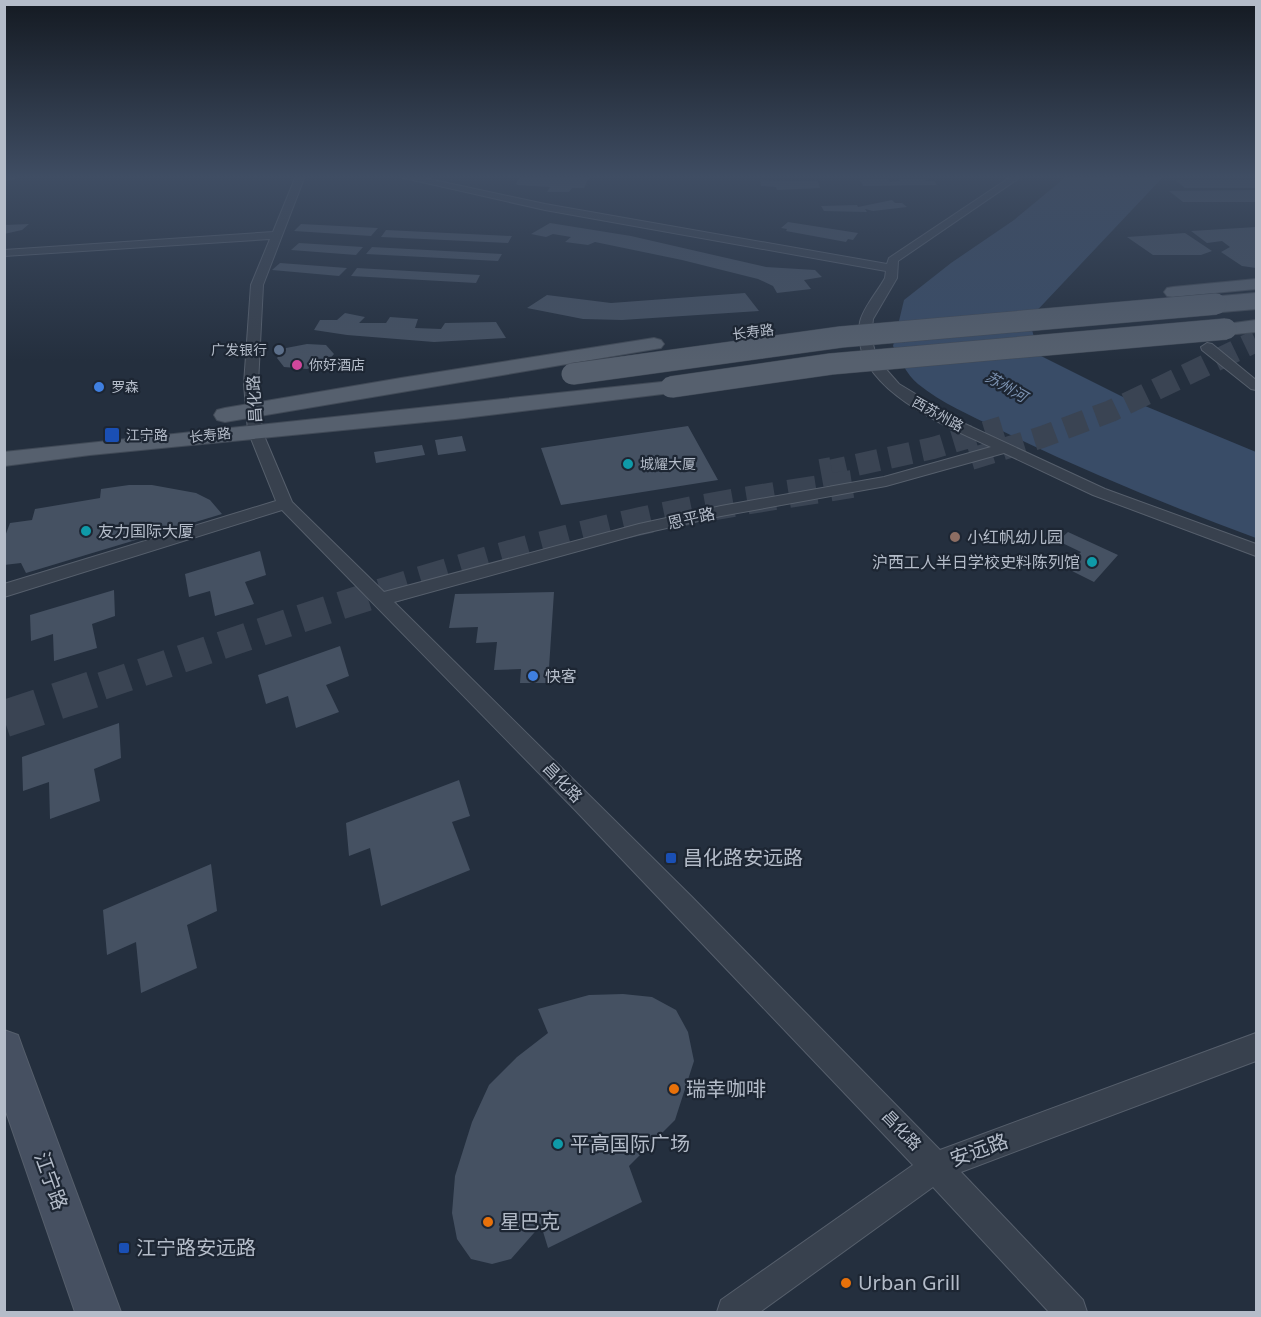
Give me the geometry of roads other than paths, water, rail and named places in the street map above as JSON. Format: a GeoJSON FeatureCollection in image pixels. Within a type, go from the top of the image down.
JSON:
{"type":"FeatureCollection","features":[{"type":"Feature","properties":{"kind":"main road","name":"长寿路"},"geometry":{"type":"LineString","coordinates":[[254,421],[401,384],[654,344],[820,325],[1257,284]]}},
{"type":"Feature","properties":{"kind":"main road","name":"长寿路"},"geometry":{"type":"LineString","coordinates":[[345,422],[574,379],[841,337],[1257,301]]}},
{"type":"Feature","properties":{"kind":"main road","name":"长寿路"},"geometry":{"type":"LineString","coordinates":[[4,459],[377,402],[787,353],[1257,308]]}},
{"type":"Feature","properties":{"kind":"main road","name":"长寿路"},"geometry":{"type":"LineString","coordinates":[[4,443],[254,421],[345,422],[456,412],[671,387],[831,364],[1257,326]]}},
{"type":"Feature","properties":{"kind":"main road","name":"江宁路"},"geometry":{"type":"LineString","coordinates":[[4,1050],[98,1312]]}},
{"type":"Feature","properties":{"kind":"street"},"geometry":{"type":"LineString","coordinates":[[4,253],[253,237]]}},
{"type":"Feature","properties":{"kind":"street","name":"昌化路"},"geometry":{"type":"LineString","coordinates":[[275,237],[257,285],[251,384],[254,421],[285,504],[605,824],[937,1166],[1071,1312]]}},
{"type":"Feature","properties":{"kind":"street"},"geometry":{"type":"LineString","coordinates":[[716,237],[890,268]]}},
{"type":"Feature","properties":{"kind":"street","name":"西苏州路"},"geometry":{"type":"LineString","coordinates":[[926,237],[892,260],[891,278],[871,309],[865,329],[867,352],[877,370],[894,387],[912,400],[1005,448],[1099,492],[1257,550]]}},
{"type":"Feature","properties":{"kind":"street"},"geometry":{"type":"LineString","coordinates":[[1207,346],[1257,386]]}},
{"type":"Feature","properties":{"kind":"street","name":"恩平路"},"geometry":{"type":"LineString","coordinates":[[380,598],[639,530],[721,511],[886,481],[1005,448]]}},
{"type":"Feature","properties":{"kind":"street"},"geometry":{"type":"LineString","coordinates":[[4,591],[285,504]]}},
{"type":"Feature","properties":{"kind":"street","name":"安远路"},"geometry":{"type":"LineString","coordinates":[[733,1312],[937,1166],[1257,1047]]}},
{"type":"Feature","properties":{"kind":"water","name":"苏州河"},"geometry":{"type":"Polygon","coordinates":[[[988,237],[1106,237],[1029,319],[1039,355],[1121,396],[1256,452],[1256,538],[1158,500],[1030,444],[967,414],[918,384],[910,376],[893,346],[904,300],[988,237]]]}},
{"type":"Feature","properties":{"kind":"tunnel"},"geometry":{"type":"LineString","coordinates":[[971,459],[1042,437],[1111,411],[1256,341]]}},
{"type":"Feature","properties":{"kind":"tunnel"},"geometry":{"type":"LineString","coordinates":[[825,472],[933,448],[1002,427]]}},
{"type":"Feature","properties":{"kind":"tunnel"},"geometry":{"type":"LineString","coordinates":[[821,473],[832,471]]}},
{"type":"Feature","properties":{"kind":"tunnel"},"geometry":{"type":"LineString","coordinates":[[102,686],[369,596],[573,537],[667,515],[852,484]]}},
{"type":"Feature","properties":{"kind":"tunnel"},"geometry":{"type":"LineString","coordinates":[[4,719],[106,685]]}},
{"type":"Feature","properties":{"kind":"place","name":"广发银行"},"geometry":{"type":"Point","coordinates":[279,350]}},
{"type":"Feature","properties":{"kind":"place","name":"你好酒店"},"geometry":{"type":"Point","coordinates":[297,365]}},
{"type":"Feature","properties":{"kind":"place","name":"罗森"},"geometry":{"type":"Point","coordinates":[99,387]}},
{"type":"Feature","properties":{"kind":"place","name":"江宁路"},"geometry":{"type":"Point","coordinates":[112,435]}},
{"type":"Feature","properties":{"kind":"place","name":"城耀大厦"},"geometry":{"type":"Point","coordinates":[628,464]}},
{"type":"Feature","properties":{"kind":"place","name":"友力国际大厦"},"geometry":{"type":"Point","coordinates":[86,531]}},
{"type":"Feature","properties":{"kind":"place","name":"小红帆幼儿园"},"geometry":{"type":"Point","coordinates":[955,537]}},
{"type":"Feature","properties":{"kind":"place","name":"沪西工人半日学校史料陈列馆"},"geometry":{"type":"Point","coordinates":[1092,562]}},
{"type":"Feature","properties":{"kind":"place","name":"快客"},"geometry":{"type":"Point","coordinates":[533,676]}},
{"type":"Feature","properties":{"kind":"place","name":"昌化路安远路"},"geometry":{"type":"Point","coordinates":[671,858]}},
{"type":"Feature","properties":{"kind":"place","name":"瑞幸咖啡"},"geometry":{"type":"Point","coordinates":[674,1089]}},
{"type":"Feature","properties":{"kind":"place","name":"平高国际广场"},"geometry":{"type":"Point","coordinates":[558,1144]}},
{"type":"Feature","properties":{"kind":"place","name":"星巴克"},"geometry":{"type":"Point","coordinates":[488,1222]}},
{"type":"Feature","properties":{"kind":"place","name":"江宁路安远路"},"geometry":{"type":"Point","coordinates":[124,1248]}},
{"type":"Feature","properties":{"kind":"place","name":"Urban Grill"},"geometry":{"type":"Point","coordinates":[846,1283]}}]}
